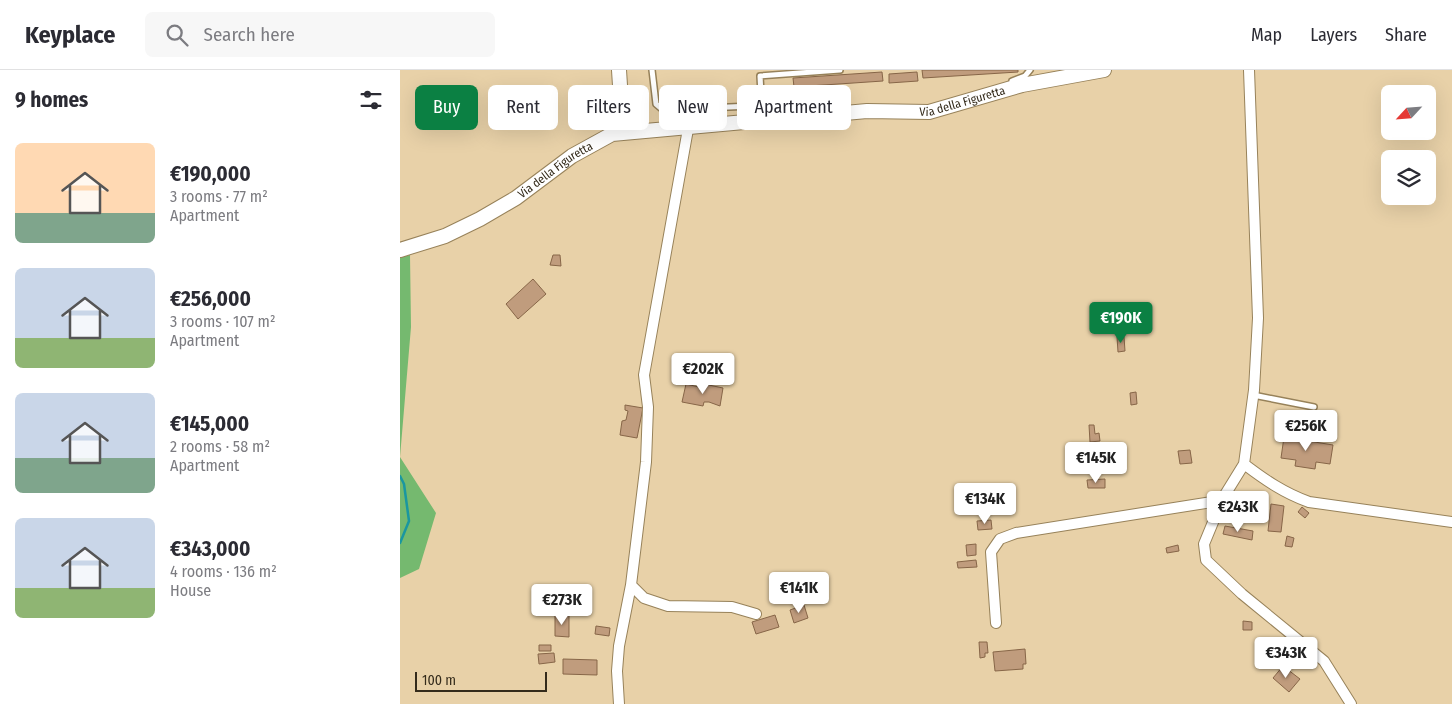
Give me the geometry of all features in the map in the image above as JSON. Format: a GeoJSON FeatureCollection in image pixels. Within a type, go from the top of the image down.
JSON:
{"type":"FeatureCollection","features":[{"type":"Feature","properties":{"kind":"street"},"geometry":{"type":"LineString","coordinates":[[619,70],[623,132]]}},
{"type":"Feature","properties":{"kind":"street","name":"Via della Figuretta"},"geometry":{"type":"LineString","coordinates":[[727,125],[866,111],[929,112],[1022,85],[1104,70]]}},
{"type":"Feature","properties":{"kind":"street"},"geometry":{"type":"LineString","coordinates":[[1249,70],[1258,318],[1253,395],[1244,464],[1223,498],[1204,544],[1206,560],[1242,594],[1324,661],[1351,704]]}},
{"type":"Feature","properties":{"kind":"street","name":"Via della Figuretta"},"geometry":{"type":"LineString","coordinates":[[400,250],[445,236],[480,219],[516,198],[572,156],[612,134],[666,130]]}},
{"type":"Feature","properties":{"kind":"street"},"geometry":{"type":"LineString","coordinates":[[620,704],[617,671],[619,646],[631,585],[646,462],[648,407],[644,375],[688,130]]}},
{"type":"Feature","properties":{"kind":"street"},"geometry":{"type":"LineString","coordinates":[[1244,464],[1267,482],[1289,495],[1310,502],[1452,522]]}},
{"type":"Feature","properties":{"kind":"street"},"geometry":{"type":"LineString","coordinates":[[996,623],[991,552],[1000,538],[1016,532],[1088,523],[1212,502],[1223,498]]}},
{"type":"Feature","properties":{"kind":"street"},"geometry":{"type":"LineString","coordinates":[[631,585],[644,598],[668,606],[732,607],[756,614]]}},
{"type":"Feature","properties":{"kind":"lane"},"geometry":{"type":"LineString","coordinates":[[652,70],[656,104],[663,110],[751,106],[758,103],[761,94],[760,76],[840,70]]}},
{"type":"Feature","properties":{"kind":"lane"},"geometry":{"type":"LineString","coordinates":[[958,103],[1025,76],[1030,70]]}},
{"type":"Feature","properties":{"kind":"lane"},"geometry":{"type":"LineString","coordinates":[[1056,72],[1085,73]]}},
{"type":"Feature","properties":{"kind":"lane"},"geometry":{"type":"LineString","coordinates":[[1253,395],[1314,407]]}},
{"type":"Feature","properties":{"kind":"green space"},"geometry":{"type":"Polygon","coordinates":[[[410,255],[411,327],[400,457],[400,257],[410,255]]]}},
{"type":"Feature","properties":{"kind":"green space"},"geometry":{"type":"Polygon","coordinates":[[[400,457],[436,513],[419,569],[400,578],[400,457]]]}},
{"type":"Feature","properties":{"kind":"building"},"geometry":{"type":"Polygon","coordinates":[[[922,70],[1018,70],[1018,72],[923,78],[922,70]]]}},
{"type":"Feature","properties":{"kind":"building"},"geometry":{"type":"Polygon","coordinates":[[[882,72],[883,81],[794,85],[793,78],[882,72]]]}},
{"type":"Feature","properties":{"kind":"building"},"geometry":{"type":"Polygon","coordinates":[[[917,72],[918,81],[889,83],[889,74],[917,72]]]}},
{"type":"Feature","properties":{"kind":"building"},"geometry":{"type":"Polygon","coordinates":[[[553,255],[560,255],[561,266],[550,265],[553,255]]]}},
{"type":"Feature","properties":{"kind":"building"},"geometry":{"type":"Polygon","coordinates":[[[533,279],[546,294],[518,319],[506,304],[533,279]]]}},
{"type":"Feature","properties":{"kind":"building"},"geometry":{"type":"Polygon","coordinates":[[[1117,337],[1124,337],[1125,351],[1118,352],[1117,337]]]}},
{"type":"Feature","properties":{"kind":"building"},"geometry":{"type":"Polygon","coordinates":[[[686,384],[703,388],[704,384],[723,388],[720,406],[709,402],[704,402],[703,406],[682,402],[686,384]]]}},
{"type":"Feature","properties":{"kind":"building"},"geometry":{"type":"Polygon","coordinates":[[[1136,392],[1137,404],[1131,405],[1130,393],[1136,392]]]}},
{"type":"Feature","properties":{"kind":"building"},"geometry":{"type":"Polygon","coordinates":[[[625,405],[643,408],[637,438],[620,435],[622,421],[626,420],[628,411],[625,410],[625,405]]]}},
{"type":"Feature","properties":{"kind":"building"},"geometry":{"type":"Polygon","coordinates":[[[1089,425],[1094,425],[1095,434],[1099,433],[1100,441],[1090,442],[1089,425]]]}},
{"type":"Feature","properties":{"kind":"building"},"geometry":{"type":"Polygon","coordinates":[[[1284,437],[1333,445],[1330,464],[1316,462],[1315,469],[1295,466],[1296,460],[1281,458],[1284,437]]]}},
{"type":"Feature","properties":{"kind":"building"},"geometry":{"type":"Polygon","coordinates":[[[1190,450],[1192,463],[1180,464],[1178,451],[1190,450]]]}},
{"type":"Feature","properties":{"kind":"building"},"geometry":{"type":"Polygon","coordinates":[[[1105,479],[1105,488],[1088,488],[1087,480],[1105,479]]]}},
{"type":"Feature","properties":{"kind":"building"},"geometry":{"type":"Polygon","coordinates":[[[1271,504],[1284,506],[1281,532],[1268,531],[1271,504]]]}},
{"type":"Feature","properties":{"kind":"building"},"geometry":{"type":"Polygon","coordinates":[[[1302,507],[1309,513],[1305,518],[1298,512],[1302,507]]]}},
{"type":"Feature","properties":{"kind":"building"},"geometry":{"type":"Polygon","coordinates":[[[991,520],[992,529],[978,530],[977,521],[991,520]]]}},
{"type":"Feature","properties":{"kind":"building"},"geometry":{"type":"Polygon","coordinates":[[[1225,526],[1253,531],[1252,540],[1223,534],[1225,526]]]}},
{"type":"Feature","properties":{"kind":"building"},"geometry":{"type":"Polygon","coordinates":[[[1287,536],[1294,538],[1292,547],[1285,546],[1287,536]]]}},
{"type":"Feature","properties":{"kind":"building"},"geometry":{"type":"Polygon","coordinates":[[[976,544],[976,555],[967,556],[966,545],[976,544]]]}},
{"type":"Feature","properties":{"kind":"building"},"geometry":{"type":"Polygon","coordinates":[[[1178,545],[1179,551],[1167,553],[1166,548],[1178,545]]]}},
{"type":"Feature","properties":{"kind":"building"},"geometry":{"type":"Polygon","coordinates":[[[976,560],[977,567],[958,568],[957,562],[976,560]]]}},
{"type":"Feature","properties":{"kind":"building"},"geometry":{"type":"Polygon","coordinates":[[[804,605],[808,618],[794,623],[790,610],[804,605]]]}},
{"type":"Feature","properties":{"kind":"building"},"geometry":{"type":"Polygon","coordinates":[[[555,615],[569,615],[569,637],[555,636],[555,615]]]}},
{"type":"Feature","properties":{"kind":"building"},"geometry":{"type":"Polygon","coordinates":[[[775,615],[779,627],[756,634],[752,622],[775,615]]]}},
{"type":"Feature","properties":{"kind":"building"},"geometry":{"type":"Polygon","coordinates":[[[1243,621],[1252,622],[1252,630],[1243,630],[1243,621]]]}},
{"type":"Feature","properties":{"kind":"building"},"geometry":{"type":"Polygon","coordinates":[[[596,626],[610,628],[609,636],[595,634],[596,626]]]}},
{"type":"Feature","properties":{"kind":"building"},"geometry":{"type":"Polygon","coordinates":[[[979,642],[987,642],[988,653],[985,653],[985,657],[980,658],[979,642]]]}},
{"type":"Feature","properties":{"kind":"building"},"geometry":{"type":"Polygon","coordinates":[[[539,645],[551,645],[551,651],[539,651],[539,645]]]}},
{"type":"Feature","properties":{"kind":"building"},"geometry":{"type":"Polygon","coordinates":[[[1025,649],[1026,664],[1023,664],[1023,669],[995,671],[993,652],[1025,649]]]}},
{"type":"Feature","properties":{"kind":"building"},"geometry":{"type":"Polygon","coordinates":[[[554,653],[555,662],[539,664],[538,654],[554,653]]]}},
{"type":"Feature","properties":{"kind":"building"},"geometry":{"type":"Polygon","coordinates":[[[563,659],[597,660],[597,675],[563,674],[563,659]]]}},
{"type":"Feature","properties":{"kind":"building"},"geometry":{"type":"Polygon","coordinates":[[[1283,666],[1300,679],[1289,692],[1273,678],[1283,666]]]}},
{"type":"Feature","properties":{"kind":"waterway"},"geometry":{"type":"LineString","coordinates":[[400,476],[404,484],[409,521],[400,543]]}}]}
